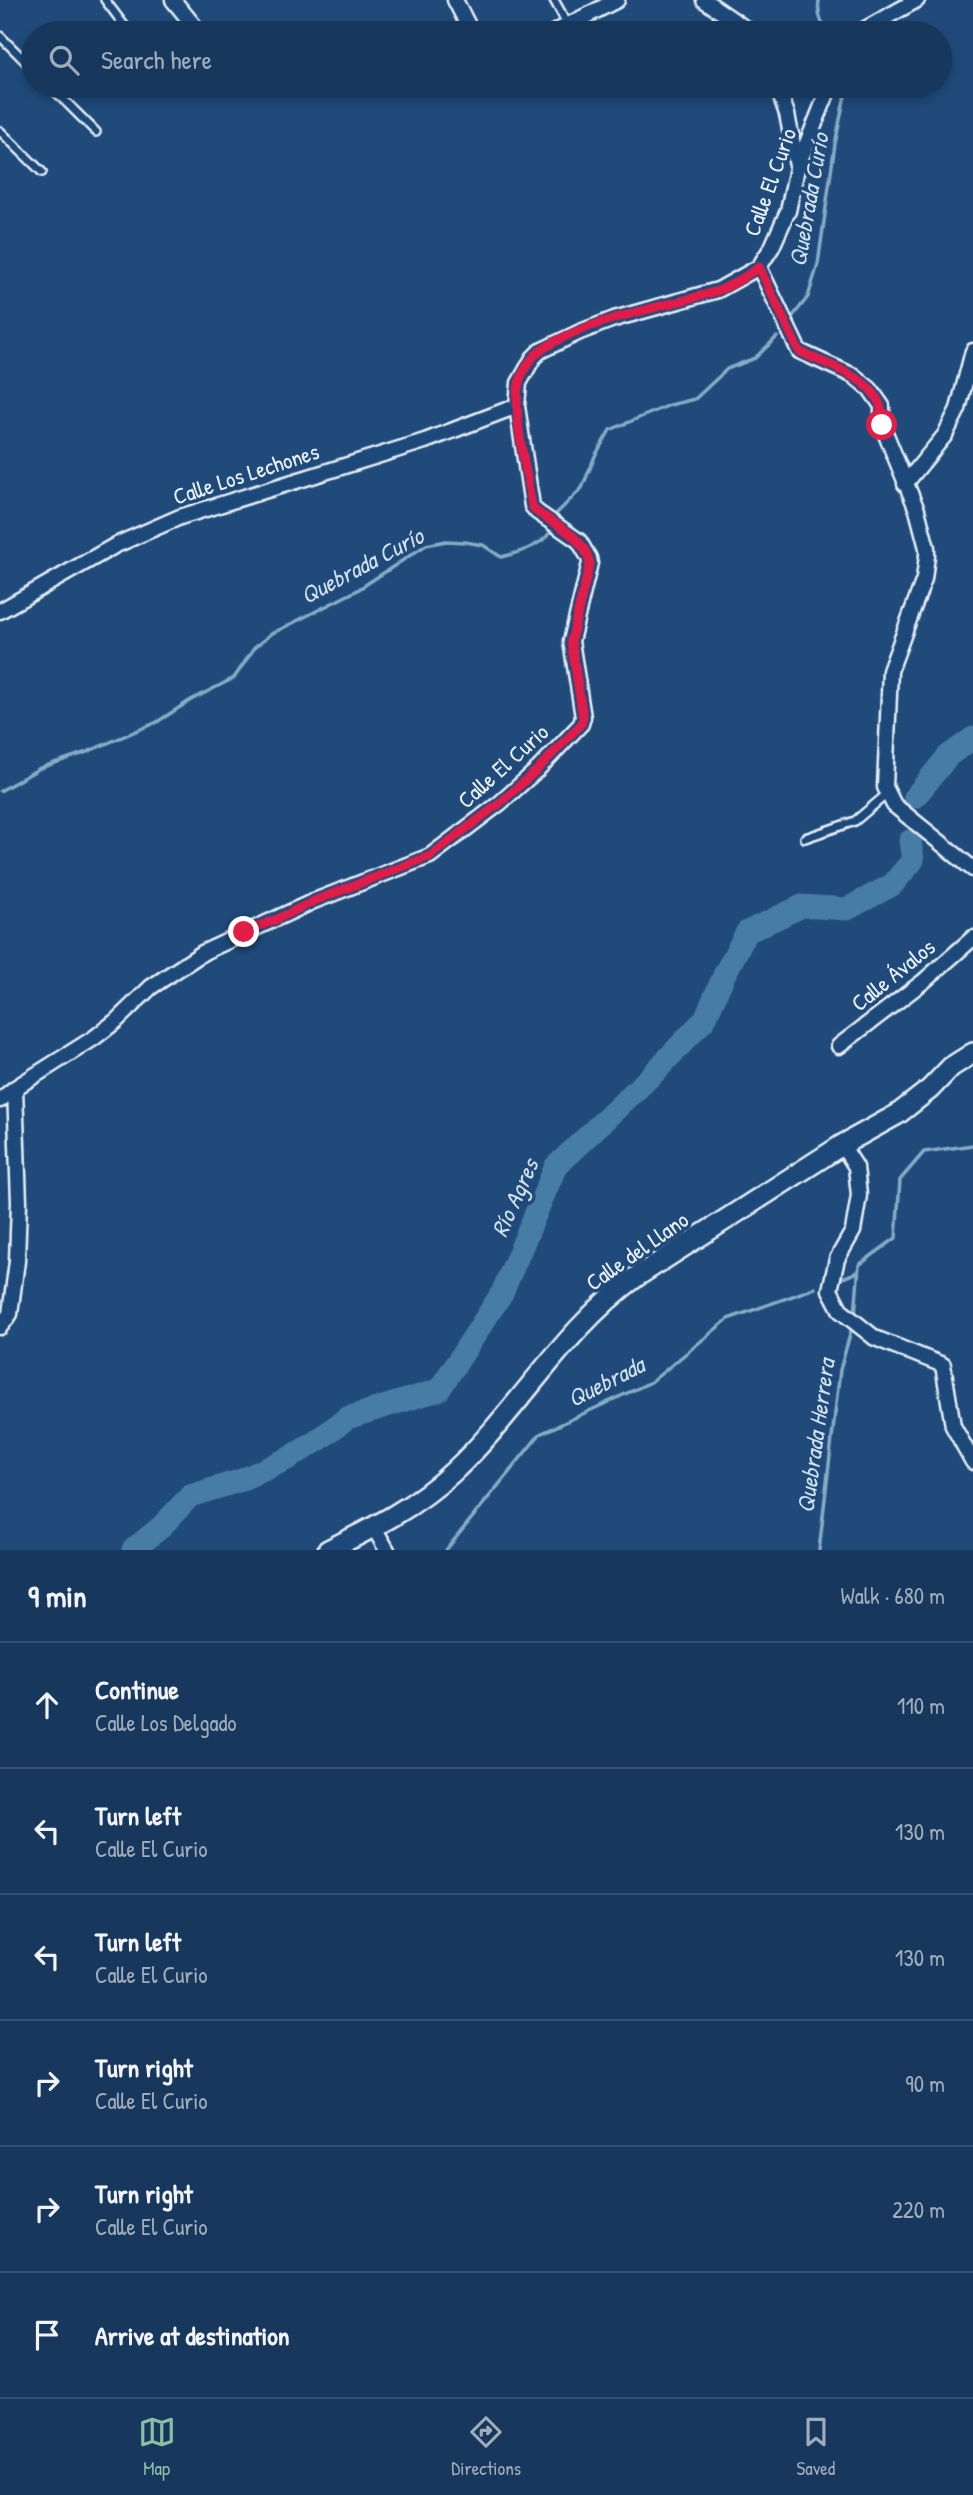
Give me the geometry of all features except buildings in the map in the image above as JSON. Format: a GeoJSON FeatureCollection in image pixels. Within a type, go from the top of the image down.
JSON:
{"type":"FeatureCollection","features":[{"type":"Feature","properties":{"kind":"main road","name":"Calle del Llano"},"geometry":{"type":"LineString","coordinates":[[328,1550],[374,1528],[423,1498],[454,1471],[527,1391],[578,1327],[609,1296],[842,1145],[898,1114],[930,1088],[951,1066],[973,1053]]}},
{"type":"Feature","properties":{"kind":"street"},"geometry":{"type":"LineString","coordinates":[[173,0],[190,21]]}},
{"type":"Feature","properties":{"kind":"street"},"geometry":{"type":"LineString","coordinates":[[454,0],[465,21]]}},
{"type":"Feature","properties":{"kind":"street"},"geometry":{"type":"LineString","coordinates":[[576,21],[617,0]]}},
{"type":"Feature","properties":{"kind":"street"},"geometry":{"type":"LineString","coordinates":[[704,0],[735,21]]}},
{"type":"Feature","properties":{"kind":"street"},"geometry":{"type":"LineString","coordinates":[[879,21],[917,0]]}},
{"type":"Feature","properties":{"kind":"street"},"geometry":{"type":"LineString","coordinates":[[781,98],[797,167]]}},
{"type":"Feature","properties":{"kind":"street","name":"Calle El Curio"},"geometry":{"type":"LineString","coordinates":[[15,1088],[94,1038],[117,1021],[151,988],[204,952],[314,901],[430,856],[509,795],[581,724],[583,717],[571,641],[590,563],[587,552],[579,541],[532,506],[517,405],[522,376],[540,351],[580,332],[614,319],[718,290],[759,267],[772,247],[788,211],[797,167],[825,98]]}},
{"type":"Feature","properties":{"kind":"street"},"geometry":{"type":"LineString","coordinates":[[759,267],[799,351],[854,376],[870,389],[880,402],[883,412],[882,425],[922,524],[927,548],[927,568],[911,620],[890,671],[885,779],[887,794],[894,805],[973,869]]}},
{"type":"Feature","properties":{"kind":"street"},"geometry":{"type":"LineString","coordinates":[[905,484],[945,435],[958,409],[973,351]]}},
{"type":"Feature","properties":{"kind":"street","name":"Calle Los Lechones"},"geometry":{"type":"LineString","coordinates":[[0,611],[116,545],[180,517],[425,441],[517,405]]}},
{"type":"Feature","properties":{"kind":"street","name":"Calle Ávalos"},"geometry":{"type":"LineString","coordinates":[[839,1046],[925,981],[973,938]]}},
{"type":"Feature","properties":{"kind":"street"},"geometry":{"type":"LineString","coordinates":[[0,1100],[15,1088]]}},
{"type":"Feature","properties":{"kind":"street"},"geometry":{"type":"LineString","coordinates":[[0,1327],[10,1314],[18,1261],[15,1088]]}},
{"type":"Feature","properties":{"kind":"street"},"geometry":{"type":"LineString","coordinates":[[842,1145],[856,1167],[859,1195],[853,1231],[837,1259],[830,1290],[841,1311],[875,1338],[943,1365],[953,1426],[973,1462]]}},
{"type":"Feature","properties":{"kind":"street"},"geometry":{"type":"LineString","coordinates":[[374,1528],[387,1550]]}},
{"type":"Feature","properties":{"kind":"lane"},"geometry":{"type":"LineString","coordinates":[[106,0],[121,21]]}},
{"type":"Feature","properties":{"kind":"lane"},"geometry":{"type":"LineString","coordinates":[[554,0],[566,21]]}},
{"type":"Feature","properties":{"kind":"lane"},"geometry":{"type":"LineString","coordinates":[[0,36],[21,57]]}},
{"type":"Feature","properties":{"kind":"lane"},"geometry":{"type":"LineString","coordinates":[[62,98],[96,132]]}},
{"type":"Feature","properties":{"kind":"lane"},"geometry":{"type":"LineString","coordinates":[[0,131],[41,172]]}},
{"type":"Feature","properties":{"kind":"lane"},"geometry":{"type":"LineString","coordinates":[[805,838],[855,821],[887,794]]}},
{"type":"Feature","properties":{"kind":"waterway","name":"Quebrada Curío"},"geometry":{"type":"LineString","coordinates":[[819,0],[822,21]]}},
{"type":"Feature","properties":{"kind":"waterway","name":"Quebrada Curío"},"geometry":{"type":"LineString","coordinates":[[793,316],[808,297],[818,264],[835,144],[845,98]]}},
{"type":"Feature","properties":{"kind":"waterway","name":"Quebrada Curío"},"geometry":{"type":"LineString","coordinates":[[554,520],[556,514],[582,488],[595,456],[610,430],[670,405],[695,399],[727,369],[755,358],[777,337]]}},
{"type":"Feature","properties":{"kind":"waterway","name":"Quebrada Curío"},"geometry":{"type":"LineString","coordinates":[[0,791],[40,768],[87,752],[157,722],[191,700],[234,678],[255,647],[271,634],[356,591],[426,545],[446,541],[465,542],[483,545],[501,557],[538,544],[552,528]]}},
{"type":"Feature","properties":{"kind":"waterway","name":"Río Agres"},"geometry":{"type":"LineString","coordinates":[[915,797],[948,756],[973,738]]}},
{"type":"Feature","properties":{"kind":"waterway","name":"Río Agres"},"geometry":{"type":"LineString","coordinates":[[133,1550],[161,1527],[190,1496],[242,1480],[289,1458],[347,1418],[439,1390],[502,1293],[556,1166],[654,1073],[705,1019],[747,932],[802,906],[847,909],[892,885],[913,860],[910,841]]}},
{"type":"Feature","properties":{"kind":"waterway","name":"Quebrada Herrera"},"geometry":{"type":"LineString","coordinates":[[855,1315],[859,1265],[896,1238],[900,1180],[924,1152],[973,1145]]}},
{"type":"Feature","properties":{"kind":"waterway"},"geometry":{"type":"LineString","coordinates":[[840,1279],[858,1272]]}},
{"type":"Feature","properties":{"kind":"waterway","name":"Quebrada"},"geometry":{"type":"LineString","coordinates":[[446,1550],[540,1434],[651,1382],[728,1319],[815,1288]]}},
{"type":"Feature","properties":{"kind":"waterway","name":"Quebrada Herrera"},"geometry":{"type":"LineString","coordinates":[[819,1550],[840,1370],[852,1327]]}},
{"type":"Feature","properties":{"kind":"route"},"geometry":{"type":"LineString","coordinates":[[244,932],[314,901],[430,856],[500,803],[538,769],[581,724],[583,717],[571,641],[590,563],[584,545],[532,506],[517,405],[519,383],[540,351],[614,319],[729,286],[759,267],[799,351],[845,371],[866,386],[880,402],[882,425]]}}]}
